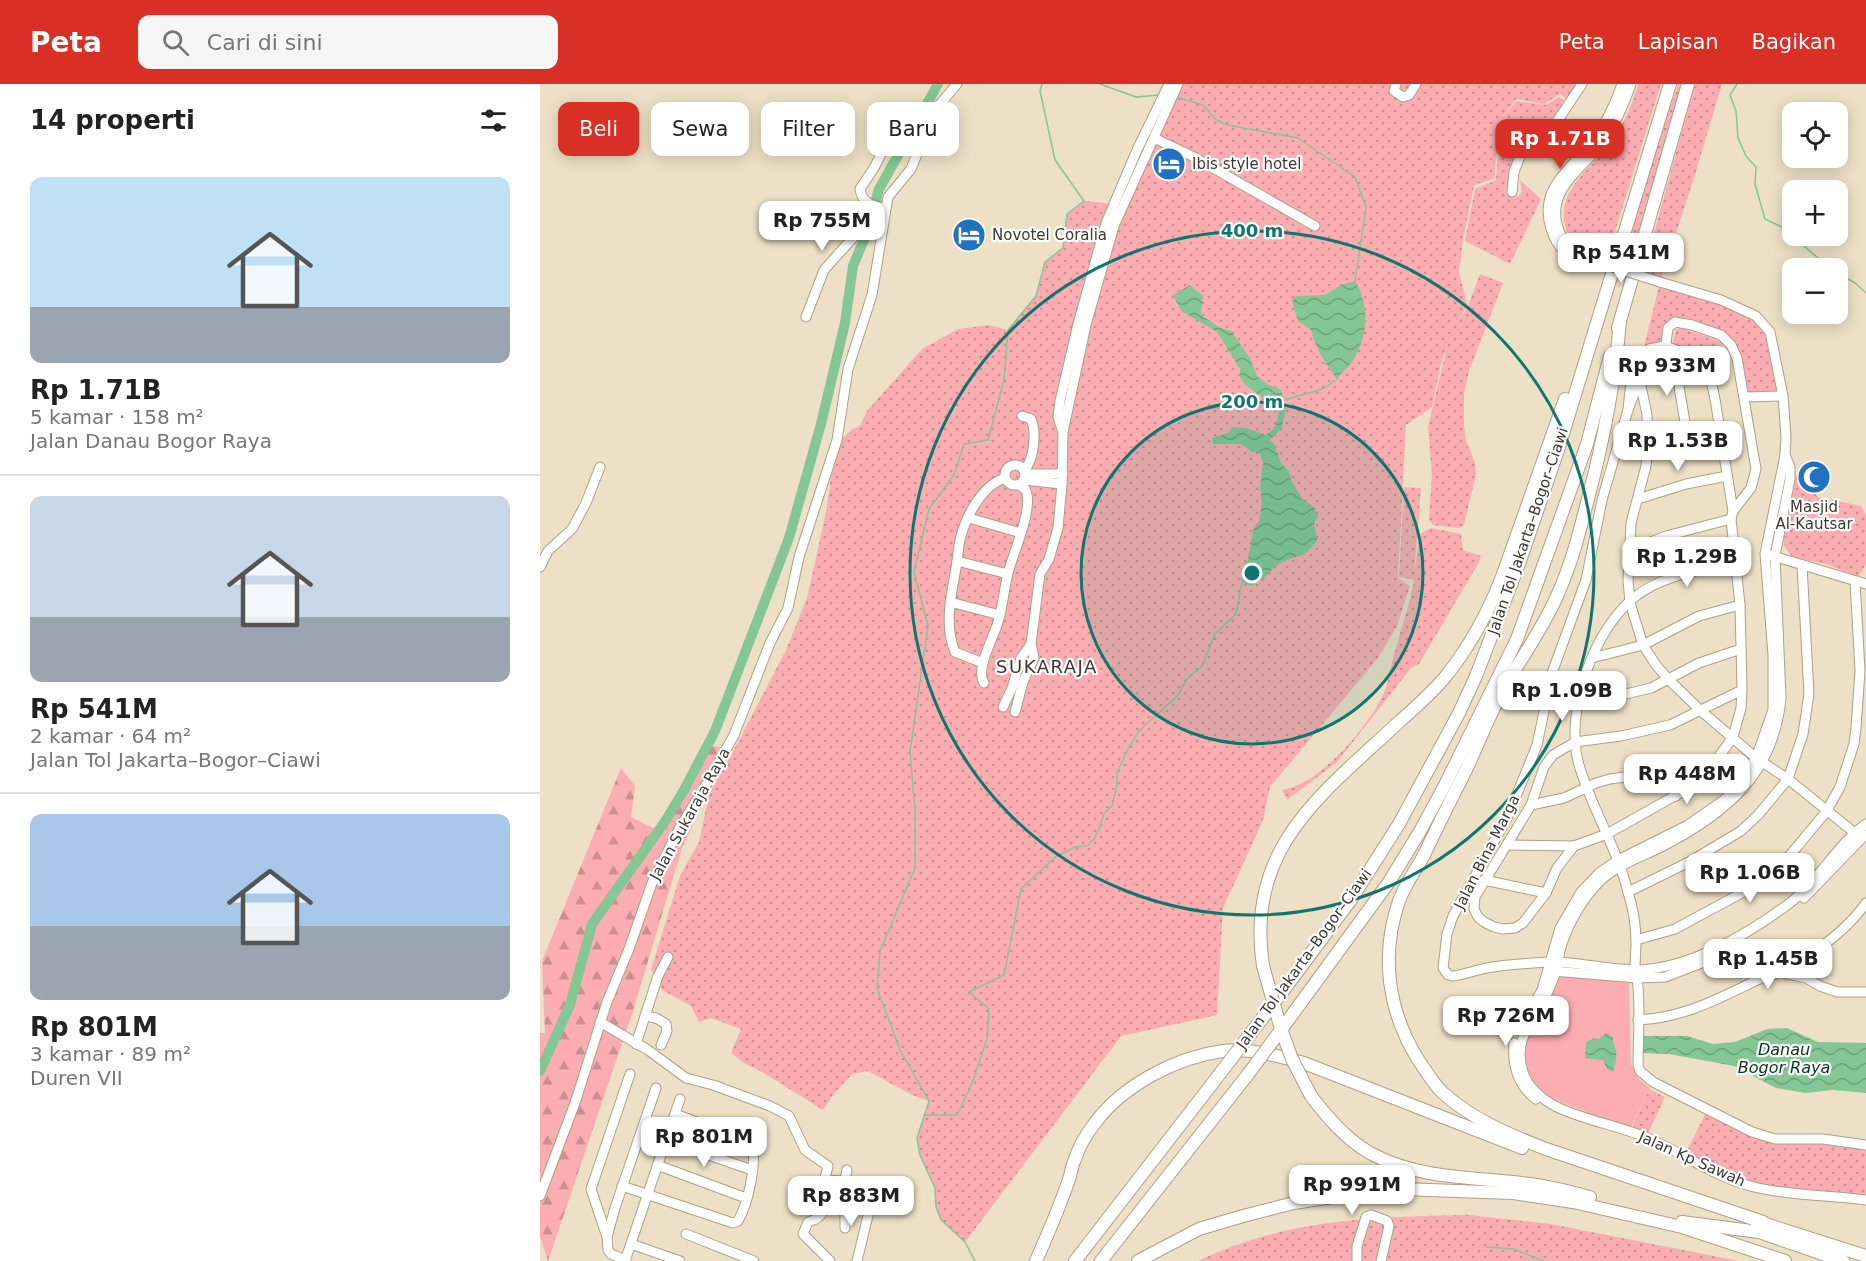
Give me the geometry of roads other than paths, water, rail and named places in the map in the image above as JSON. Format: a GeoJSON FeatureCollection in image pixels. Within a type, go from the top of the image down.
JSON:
{"type":"FeatureCollection","features":[{"type":"Feature","properties":{"kind":"highway","name":"Jalan Tol Jakarta–Bogor–Ciawi"},"geometry":{"type":"LineString","coordinates":[[1075,1261],[1326,934],[1400,824],[1459,712],[1493,634],[1519,564],[1670,84]]}},
{"type":"Feature","properties":{"kind":"highway","name":"Jalan Tol Jakarta–Bogor–Ciawi"},"geometry":{"type":"LineString","coordinates":[[1101,1261],[1249,1073],[1384,890],[1445,785],[1517,639],[1587,444],[1688,84]]}},
{"type":"Feature","properties":{"kind":"highway"},"geometry":{"type":"LineString","coordinates":[[1620,321],[1617,355],[1602,445],[1571,562],[1557,597],[1505,686],[1474,756],[1405,888],[1395,914],[1388,956],[1392,1000],[1410,1047],[1426,1072],[1440,1090],[1470,1113],[1520,1139],[1546,1149],[1866,1256]]}},
{"type":"Feature","properties":{"kind":"highway"},"geometry":{"type":"LineString","coordinates":[[1594,330],[1572,378],[1502,577],[1475,634],[1445,677],[1311,806],[1283,843],[1264,890],[1259,944],[1263,966],[1292,1059],[1311,1096],[1333,1124],[1370,1153],[1393,1164],[1436,1175],[1547,1186],[1654,1216],[1759,1232],[1843,1261]]}},
{"type":"Feature","properties":{"kind":"highway"},"geometry":{"type":"LineString","coordinates":[[1036,1261],[1068,1182],[1074,1159],[1094,1123],[1113,1103],[1147,1077],[1196,1057],[1224,1051],[1275,1055],[1304,1063],[1592,1174],[1731,1216],[1763,1222]]}},
{"type":"Feature","properties":{"kind":"highway"},"geometry":{"type":"LineString","coordinates":[[1138,1261],[1181,1237],[1233,1218],[1294,1203],[1401,1189],[1513,1193],[1573,1202],[1682,1227],[1785,1261]]}},
{"type":"Feature","properties":{"kind":"street"},"geometry":{"type":"LineString","coordinates":[[806,317],[824,270],[859,231],[862,215],[892,191],[911,169],[936,110],[957,84]]}},
{"type":"Feature","properties":{"kind":"street"},"geometry":{"type":"LineString","coordinates":[[1395,84],[1394,91],[1402,97],[1409,95],[1416,84]]}},
{"type":"Feature","properties":{"kind":"street"},"geometry":{"type":"LineString","coordinates":[[1512,192],[1514,172],[1521,154],[1550,132],[1582,84]]}},
{"type":"Feature","properties":{"kind":"street","name":"Jalan Kp Sawah"},"geometry":{"type":"LineString","coordinates":[[1622,84],[1602,127],[1556,183],[1549,200],[1549,222],[1557,243],[1564,252],[1720,300],[1756,316],[1770,332],[1783,396],[1786,437],[1770,555],[1774,697],[1759,760],[1734,790],[1716,807],[1688,825],[1619,863],[1586,898],[1565,934],[1542,990],[1520,1029],[1514,1044],[1513,1055],[1519,1078],[1526,1091],[1548,1107],[1557,1107],[1643,1136],[1720,1175],[1751,1186],[1788,1194],[1866,1200]]}},
{"type":"Feature","properties":{"kind":"street"},"geometry":{"type":"LineString","coordinates":[[1576,254],[1566,246],[1559,232],[1555,208],[1557,198],[1567,182],[1603,141],[1621,111],[1631,84]]}},
{"type":"Feature","properties":{"kind":"street"},"geometry":{"type":"LineString","coordinates":[[1003,707],[1012,688],[1021,658],[1031,644],[1040,574],[1055,542],[1063,479],[1063,432],[1110,225],[1172,87]]}},
{"type":"Feature","properties":{"kind":"street"},"geometry":{"type":"LineString","coordinates":[[1138,162],[1154,138],[1165,103]]}},
{"type":"Feature","properties":{"kind":"street"},"geometry":{"type":"LineString","coordinates":[[1154,138],[1194,157],[1315,226]]}},
{"type":"Feature","properties":{"kind":"street"},"geometry":{"type":"LineString","coordinates":[[876,206],[861,196],[861,186],[880,156]]}},
{"type":"Feature","properties":{"kind":"street","name":"Jalan Sukaraja Raya"},"geometry":{"type":"LineString","coordinates":[[540,1196],[575,1103],[600,1022],[652,883],[680,827],[734,735],[766,652],[788,608],[799,557],[838,432],[848,369],[876,282],[876,206]]}},
{"type":"Feature","properties":{"kind":"street"},"geometry":{"type":"LineString","coordinates":[[1628,551],[1732,515],[1751,488],[1755,473],[1745,397],[1737,358],[1731,345],[1721,335],[1675,322],[1668,328],[1668,352],[1687,434]]}},
{"type":"Feature","properties":{"kind":"street"},"geometry":{"type":"LineString","coordinates":[[1508,845],[1574,846],[1607,834],[1676,796],[1698,781],[1733,737],[1741,708],[1740,605],[1732,515],[1716,399],[1706,365],[1695,356],[1649,349],[1639,359],[1630,390],[1628,410]]}},
{"type":"Feature","properties":{"kind":"street","name":"Jalan Bina Marga"},"geometry":{"type":"LineString","coordinates":[[1668,352],[1647,360],[1628,410],[1596,521],[1586,580],[1552,672],[1537,745],[1508,816],[1453,916],[1443,968],[1448,975],[1452,976],[1492,967],[1534,963],[1636,974],[1683,962],[1737,936],[1773,915],[1805,889],[1860,835],[1866,824]]}},
{"type":"Feature","properties":{"kind":"street"},"geometry":{"type":"LineString","coordinates":[[1640,381],[1647,415],[1648,444],[1646,466],[1631,523],[1628,551],[1630,603],[1643,645],[1668,679],[1700,710],[1759,760],[1788,779],[1826,812],[1860,835]]}},
{"type":"Feature","properties":{"kind":"street"},"geometry":{"type":"LineString","coordinates":[[1745,397],[1783,396]]}},
{"type":"Feature","properties":{"kind":"street"},"geometry":{"type":"LineString","coordinates":[[1022,416],[1031,419],[1034,431],[1032,455],[1023,477]]}},
{"type":"Feature","properties":{"kind":"street"},"geometry":{"type":"LineString","coordinates":[[984,683],[982,680],[985,659],[1000,615],[1028,497],[1023,477],[1017,466],[1006,470],[1005,478]]}},
{"type":"Feature","properties":{"kind":"street"},"geometry":{"type":"LineString","coordinates":[[540,567],[548,551],[572,529],[586,503],[600,467]]}},
{"type":"Feature","properties":{"kind":"street"},"geometry":{"type":"LineString","coordinates":[[1638,499],[1686,484],[1727,476]]}},
{"type":"Feature","properties":{"kind":"street"},"geometry":{"type":"LineString","coordinates":[[1005,478],[1011,484],[1023,477],[1063,479]]}},
{"type":"Feature","properties":{"kind":"street"},"geometry":{"type":"LineString","coordinates":[[985,659],[954,650],[950,638],[950,602],[961,535],[989,487],[1005,478]]}},
{"type":"Feature","properties":{"kind":"street"},"geometry":{"type":"LineString","coordinates":[[969,518],[1021,533]]}},
{"type":"Feature","properties":{"kind":"street"},"geometry":{"type":"LineString","coordinates":[[1770,555],[1866,584]]}},
{"type":"Feature","properties":{"kind":"street"},"geometry":{"type":"LineString","coordinates":[[957,561],[1008,574]]}},
{"type":"Feature","properties":{"kind":"street"},"geometry":{"type":"LineString","coordinates":[[1735,561],[1676,577],[1643,591],[1610,624],[1592,658],[1579,700],[1575,742],[1579,763],[1619,863],[1635,921],[1638,1065],[1640,1071],[1653,1082],[1752,1132],[1775,1139],[1823,1139],[1866,1145]]}},
{"type":"Feature","properties":{"kind":"street"},"geometry":{"type":"LineString","coordinates":[[1628,892],[1689,862],[1741,831],[1758,815],[1788,779],[1803,734],[1809,694],[1802,565]]}},
{"type":"Feature","properties":{"kind":"street"},"geometry":{"type":"LineString","coordinates":[[1636,940],[1675,929],[1764,879],[1780,867],[1826,812],[1840,787],[1854,744],[1863,686],[1855,581]]}},
{"type":"Feature","properties":{"kind":"street"},"geometry":{"type":"LineString","coordinates":[[950,602],[1000,615]]}},
{"type":"Feature","properties":{"kind":"street"},"geometry":{"type":"LineString","coordinates":[[1592,658],[1643,645],[1699,616],[1740,605]]}},
{"type":"Feature","properties":{"kind":"street"},"geometry":{"type":"LineString","coordinates":[[1015,712],[1021,688],[1034,657],[1031,644]]}},
{"type":"Feature","properties":{"kind":"street"},"geometry":{"type":"LineString","coordinates":[[1579,700],[1626,694],[1651,688],[1699,663],[1741,649]]}},
{"type":"Feature","properties":{"kind":"street"},"geometry":{"type":"LineString","coordinates":[[1574,846],[1557,868],[1546,893],[1522,924],[1515,928],[1494,927],[1478,917],[1474,909],[1475,897],[1531,806],[1544,767],[1552,755],[1575,742],[1621,736],[1670,725],[1742,690]]}},
{"type":"Feature","properties":{"kind":"street"},"geometry":{"type":"LineString","coordinates":[[1531,806],[1564,798],[1610,779],[1661,772],[1716,760]]}},
{"type":"Feature","properties":{"kind":"street"},"geometry":{"type":"LineString","coordinates":[[1661,772],[1676,796]]}},
{"type":"Feature","properties":{"kind":"street"},"geometry":{"type":"LineString","coordinates":[[1484,880],[1546,893]]}},
{"type":"Feature","properties":{"kind":"street"},"geometry":{"type":"LineString","coordinates":[[1638,1020],[1657,1019],[1685,1013],[1758,979],[1779,972],[1820,948],[1848,925],[1866,903]]}},
{"type":"Feature","properties":{"kind":"street"},"geometry":{"type":"LineString","coordinates":[[1806,955],[1806,978]]}},
{"type":"Feature","properties":{"kind":"street"},"geometry":{"type":"LineString","coordinates":[[636,1044],[658,976],[669,957]]}},
{"type":"Feature","properties":{"kind":"street"},"geometry":{"type":"LineString","coordinates":[[1779,972],[1806,978],[1837,992],[1866,992]]}},
{"type":"Feature","properties":{"kind":"street"},"geometry":{"type":"LineString","coordinates":[[645,1016],[656,1018],[666,1024],[667,1031],[661,1045]]}},
{"type":"Feature","properties":{"kind":"street"},"geometry":{"type":"LineString","coordinates":[[600,1022],[686,1078],[713,1085],[770,1106],[789,1116],[805,1150],[828,1166],[824,1206],[820,1217],[816,1221],[808,1222],[803,1234],[828,1261]]}},
{"type":"Feature","properties":{"kind":"street"},"geometry":{"type":"LineString","coordinates":[[630,1074],[591,1185],[592,1199],[607,1237],[608,1250],[625,1261],[680,1099]]}},
{"type":"Feature","properties":{"kind":"street"},"geometry":{"type":"LineString","coordinates":[[607,1237],[656,1088]]}},
{"type":"Feature","properties":{"kind":"street"},"geometry":{"type":"LineString","coordinates":[[622,1186],[733,1223],[738,1221],[752,1170],[753,1145],[748,1140],[675,1114]]}},
{"type":"Feature","properties":{"kind":"street"},"geometry":{"type":"LineString","coordinates":[[665,1140],[752,1170]]}},
{"type":"Feature","properties":{"kind":"street"},"geometry":{"type":"LineString","coordinates":[[657,1165],[746,1198]]}},
{"type":"Feature","properties":{"kind":"street"},"geometry":{"type":"LineString","coordinates":[[825,1180],[842,1181],[845,1179],[847,1170]]}},
{"type":"Feature","properties":{"kind":"street"},"geometry":{"type":"LineString","coordinates":[[857,1261],[872,1199]]}},
{"type":"Feature","properties":{"kind":"street"},"geometry":{"type":"LineString","coordinates":[[824,1206],[845,1211],[845,1228]]}},
{"type":"Feature","properties":{"kind":"street"},"geometry":{"type":"LineString","coordinates":[[598,1211],[615,1208]]}},
{"type":"Feature","properties":{"kind":"street"},"geometry":{"type":"LineString","coordinates":[[1357,1261],[1357,1246],[1366,1217],[1371,1215],[1386,1221],[1389,1226],[1381,1261]]}},
{"type":"Feature","properties":{"kind":"street"},"geometry":{"type":"LineString","coordinates":[[686,1234],[754,1261]]}},
{"type":"Feature","properties":{"kind":"street"},"geometry":{"type":"LineString","coordinates":[[631,1244],[680,1261]]}},
{"type":"Feature","properties":{"kind":"water"},"geometry":{"type":"Polygon","coordinates":[[[1355,281],[1365,309],[1365,329],[1355,357],[1337,379],[1321,356],[1311,330],[1298,321],[1292,301],[1296,296],[1324,295],[1341,285],[1355,281]]]}},
{"type":"Feature","properties":{"kind":"water"},"geometry":{"type":"Polygon","coordinates":[[[1190,285],[1203,296],[1201,315],[1219,327],[1231,331],[1250,358],[1257,376],[1267,384],[1280,389],[1284,399],[1284,418],[1280,429],[1270,440],[1274,444],[1281,463],[1289,471],[1291,480],[1302,499],[1314,507],[1318,517],[1314,523],[1317,540],[1308,551],[1277,566],[1250,586],[1242,582],[1241,569],[1248,560],[1253,530],[1259,522],[1263,463],[1260,453],[1252,452],[1241,444],[1213,444],[1212,438],[1228,433],[1232,427],[1246,428],[1266,435],[1275,425],[1279,402],[1262,397],[1245,385],[1240,377],[1240,369],[1217,332],[1181,311],[1173,295],[1190,285]]]}},
{"type":"Feature","properties":{"kind":"water","name":"Danau Bogor Raya"},"geometry":{"type":"Polygon","coordinates":[[[1787,1028],[1818,1042],[1866,1043],[1866,1093],[1833,1090],[1805,1093],[1776,1088],[1734,1066],[1669,1054],[1643,1053],[1642,1036],[1687,1036],[1713,1044],[1735,1042],[1767,1029],[1787,1028]]]}},
{"type":"Feature","properties":{"kind":"water"},"geometry":{"type":"Polygon","coordinates":[[[1606,1033],[1613,1037],[1616,1051],[1613,1072],[1607,1069],[1603,1060],[1585,1058],[1586,1042],[1598,1039],[1606,1033]]]}},
{"type":"Feature","properties":{"kind":"waterway"},"geometry":{"type":"LineString","coordinates":[[540,1071],[570,1005],[592,924],[664,823],[715,731],[789,538],[821,424],[845,323],[853,266],[865,237],[879,189],[938,84]]}},
{"type":"Feature","properties":{"kind":"waterway"},"geometry":{"type":"LineString","coordinates":[[975,1261],[965,1242],[941,1220],[936,1207],[935,1188],[920,1155],[917,1138],[929,1101],[900,1050],[877,988],[880,951],[915,868],[915,810],[910,752],[928,626],[914,572],[929,509],[954,475],[964,444],[988,440],[1004,380],[1008,330],[1036,296],[1045,262],[1063,248],[1067,214],[1084,201],[1055,160],[1040,91],[1042,84]]}},
{"type":"Feature","properties":{"kind":"waterway"},"geometry":{"type":"LineString","coordinates":[[1100,84],[1136,97],[1160,95]]}},
{"type":"Feature","properties":{"kind":"waterway"},"geometry":{"type":"LineString","coordinates":[[1737,84],[1730,95],[1736,111],[1738,138],[1746,156],[1756,167],[1755,184],[1765,219],[1780,226],[1818,258]]}},
{"type":"Feature","properties":{"kind":"waterway"},"geometry":{"type":"LineString","coordinates":[[1176,97],[1203,105],[1215,119],[1227,125],[1298,138],[1355,177],[1366,207],[1355,281]]}},
{"type":"Feature","properties":{"kind":"waterway"},"geometry":{"type":"LineString","coordinates":[[1848,279],[1866,293]]}},
{"type":"Feature","properties":{"kind":"waterway"},"geometry":{"type":"LineString","coordinates":[[1284,400],[1323,389],[1337,379]]}},
{"type":"Feature","properties":{"kind":"waterway"},"geometry":{"type":"LineString","coordinates":[[924,1115],[957,1115],[971,1086],[987,1039],[989,1009],[969,992],[1004,975],[1021,889],[1055,857],[1075,847],[1087,846],[1094,839],[1104,813],[1112,806],[1117,773],[1128,749],[1139,731],[1178,695],[1187,679],[1202,666],[1215,634],[1236,614],[1242,582]]}},
{"type":"Feature","properties":{"kind":"waterway"},"geometry":{"type":"LineString","coordinates":[[1486,1247],[1514,1249],[1543,1261]]}},
{"type":"Feature","properties":{"kind":"place","name":"Ibis style hotel"},"geometry":{"type":"Point","coordinates":[1169,164]}},
{"type":"Feature","properties":{"kind":"place","name":"Novotel Coralia"},"geometry":{"type":"Point","coordinates":[969,235]}},
{"type":"Feature","properties":{"kind":"place","name":"Masjid Al-Kautsar"},"geometry":{"type":"Point","coordinates":[1814,477]}},
{"type":"Feature","properties":{"kind":"district","name":"SUKARAJA"},"geometry":{"type":"Point","coordinates":[1047,666]}}]}
